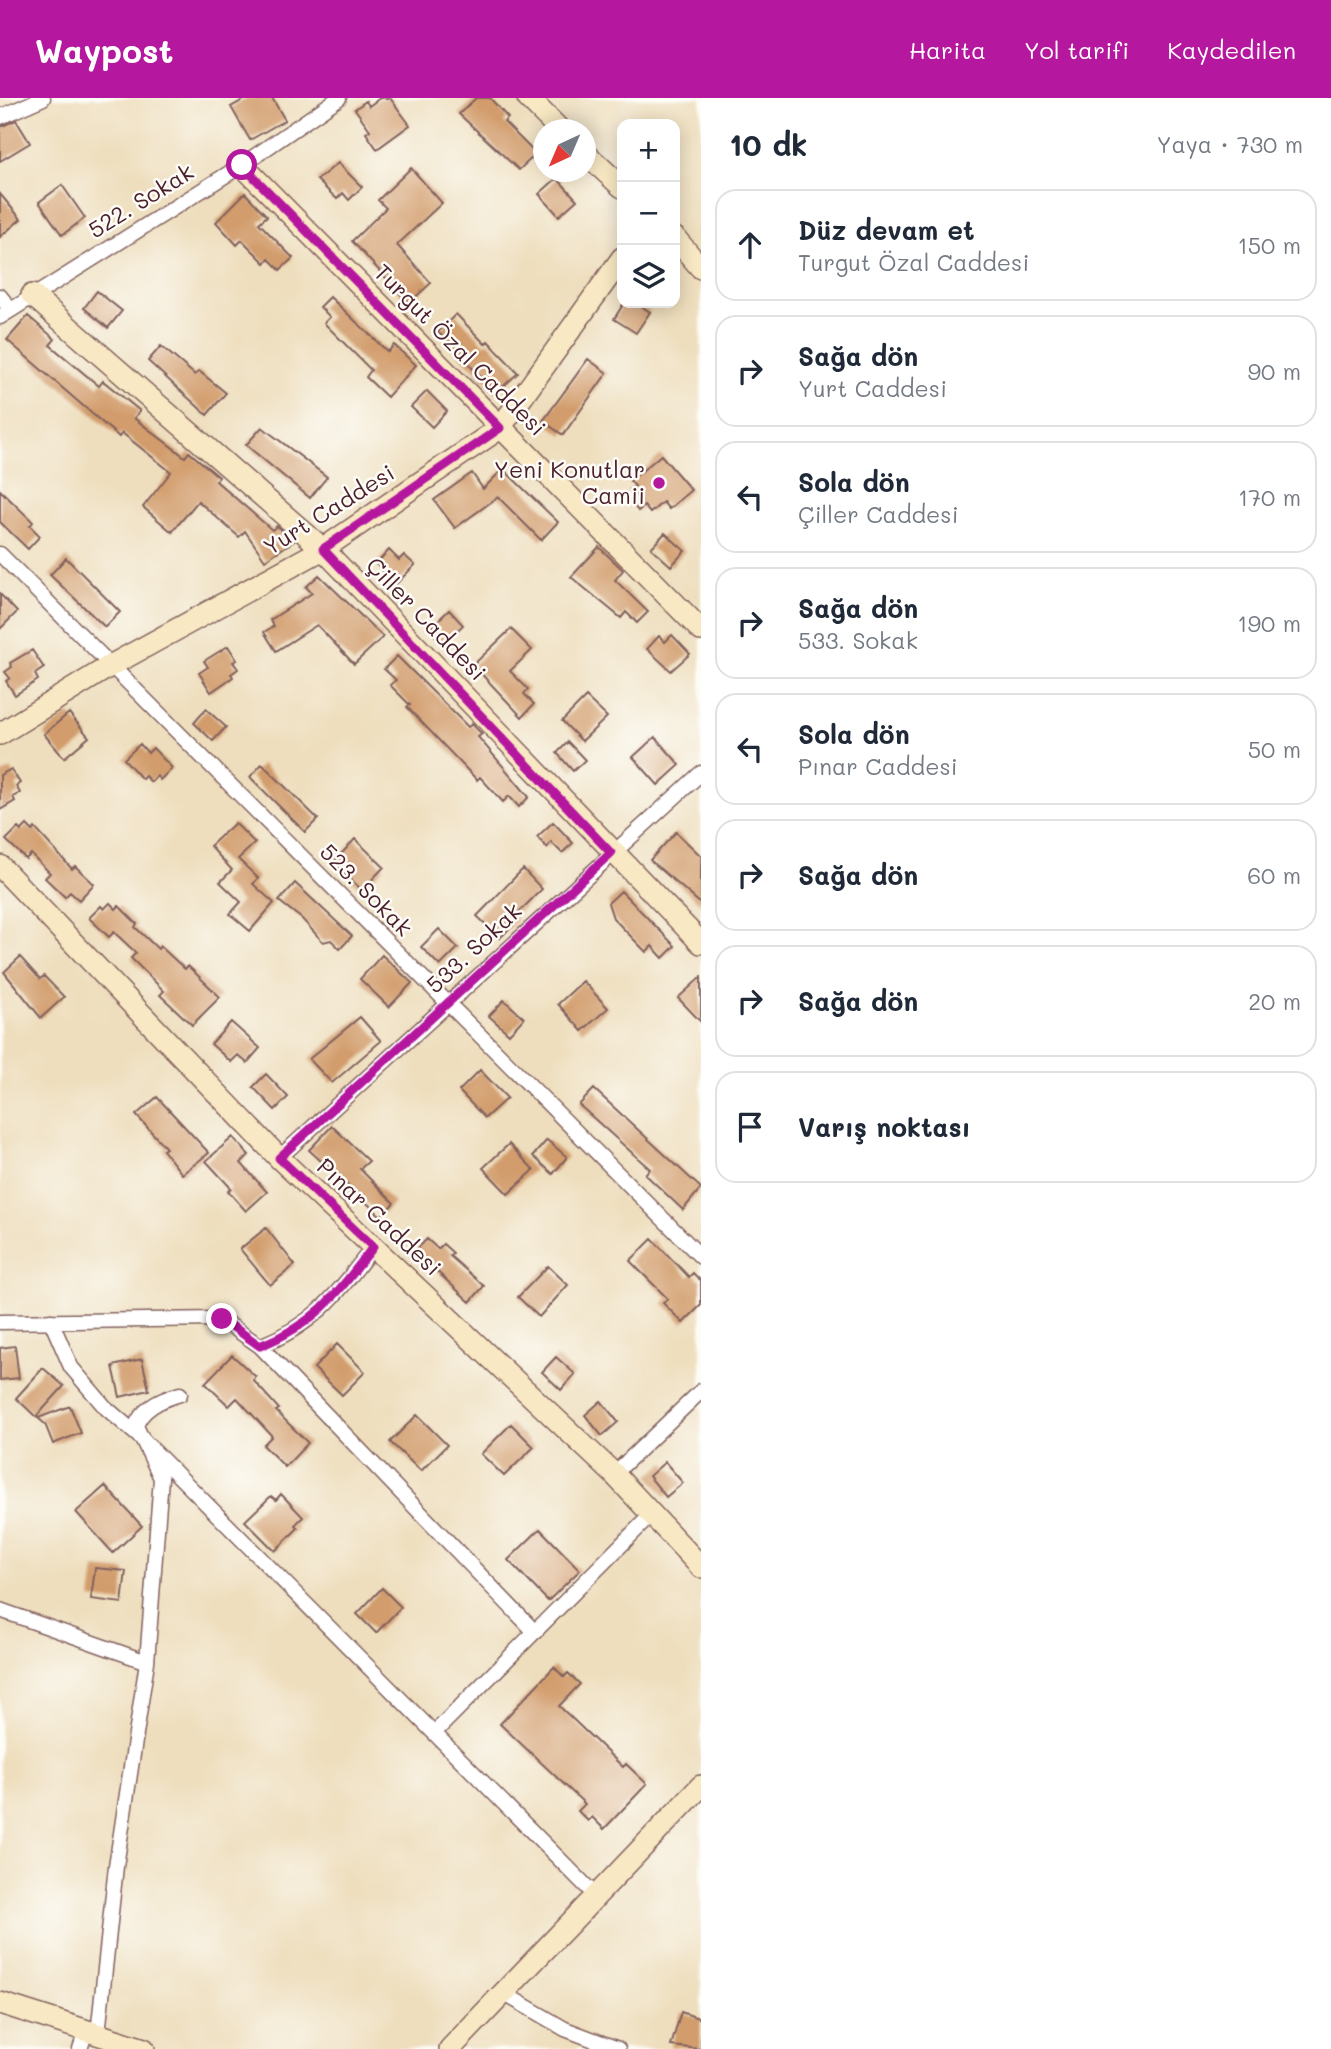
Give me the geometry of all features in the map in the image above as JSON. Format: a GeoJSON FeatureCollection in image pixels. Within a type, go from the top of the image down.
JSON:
{"type":"FeatureCollection","features":[{"type":"Feature","properties":{"kind":"street"},"geometry":{"type":"LineString","coordinates":[[0,117],[43,98]]}},
{"type":"Feature","properties":{"kind":"street","name":"522. Sokak"},"geometry":{"type":"LineString","coordinates":[[5,314],[242,165],[339,98]]}},
{"type":"Feature","properties":{"kind":"street"},"geometry":{"type":"LineString","coordinates":[[528,98],[549,119]]}},
{"type":"Feature","properties":{"kind":"street"},"geometry":{"type":"LineString","coordinates":[[596,163],[617,182]]}},
{"type":"Feature","properties":{"kind":"street","name":"Turgut Özal Caddesi"},"geometry":{"type":"LineString","coordinates":[[242,165],[701,631]]}},
{"type":"Feature","properties":{"kind":"street"},"geometry":{"type":"LineString","coordinates":[[680,244],[701,268]]}},
{"type":"Feature","properties":{"kind":"street","name":"Yurt Caddesi"},"geometry":{"type":"LineString","coordinates":[[0,734],[110,666],[323,549],[500,428],[617,265]]}},
{"type":"Feature","properties":{"kind":"street","name":"Çiller Caddesi"},"geometry":{"type":"LineString","coordinates":[[32,295],[323,549],[611,853],[701,943]]}},
{"type":"Feature","properties":{"kind":"street"},"geometry":{"type":"LineString","coordinates":[[0,296],[5,314]]}},
{"type":"Feature","properties":{"kind":"street","name":"523. Sokak"},"geometry":{"type":"LineString","coordinates":[[0,554],[701,1257]]}},
{"type":"Feature","properties":{"kind":"street","name":"533. Sokak"},"geometry":{"type":"LineString","coordinates":[[279,1158],[611,853],[701,774]]}},
{"type":"Feature","properties":{"kind":"street","name":"Pınar Caddesi"},"geometry":{"type":"LineString","coordinates":[[3,874],[279,1158],[614,1474],[701,1567]]}},
{"type":"Feature","properties":{"kind":"street"},"geometry":{"type":"LineString","coordinates":[[260,1346],[286,1335],[320,1313],[373,1247]]}},
{"type":"Feature","properties":{"kind":"street"},"geometry":{"type":"LineString","coordinates":[[0,1322],[222,1319],[260,1346],[534,1632]]}},
{"type":"Feature","properties":{"kind":"street"},"geometry":{"type":"LineString","coordinates":[[51,1321],[71,1367],[105,1407],[142,1439],[596,1896]]}},
{"type":"Feature","properties":{"kind":"street"},"geometry":{"type":"LineString","coordinates":[[614,1474],[701,1391]]}},
{"type":"Feature","properties":{"kind":"street"},"geometry":{"type":"LineString","coordinates":[[88,2038],[147,1662],[161,1478],[136,1426],[140,1416],[164,1398],[180,1394]]}},
{"type":"Feature","properties":{"kind":"street"},"geometry":{"type":"LineString","coordinates":[[434,1733],[652,1514]]}},
{"type":"Feature","properties":{"kind":"street"},"geometry":{"type":"LineString","coordinates":[[0,1610],[147,1662]]}},
{"type":"Feature","properties":{"kind":"street"},"geometry":{"type":"LineString","coordinates":[[450,2049],[701,1786]]}},
{"type":"Feature","properties":{"kind":"street"},"geometry":{"type":"LineString","coordinates":[[503,1993],[565,2029],[618,2049]]}},
{"type":"Feature","properties":{"kind":"street"},"geometry":{"type":"LineString","coordinates":[[0,2003],[88,2038],[144,2049]]}},
{"type":"Feature","properties":{"kind":"building"},"geometry":{"type":"Polygon","coordinates":[[[247,98],[272,98],[285,120],[250,140],[231,107],[247,98]]]}},
{"type":"Feature","properties":{"kind":"building"},"geometry":{"type":"Polygon","coordinates":[[[380,98],[390,98],[410,125],[377,149],[366,133],[370,130],[355,109],[366,101],[369,106],[380,98]]]}},
{"type":"Feature","properties":{"kind":"building"},"geometry":{"type":"Polygon","coordinates":[[[476,98],[490,98],[508,118],[504,122],[533,151],[533,157],[519,170],[459,114],[476,98]]]}},
{"type":"Feature","properties":{"kind":"building"},"geometry":{"type":"Polygon","coordinates":[[[16,120],[30,143],[0,161],[0,127],[16,120]]]}},
{"type":"Feature","properties":{"kind":"building"},"geometry":{"type":"Polygon","coordinates":[[[338,163],[362,187],[349,200],[343,193],[337,199],[317,180],[338,163]]]}},
{"type":"Feature","properties":{"kind":"building"},"geometry":{"type":"Polygon","coordinates":[[[411,168],[442,203],[397,245],[431,283],[409,303],[352,241],[386,208],[378,200],[411,168]]]}},
{"type":"Feature","properties":{"kind":"building"},"geometry":{"type":"Polygon","coordinates":[[[552,182],[561,182],[577,200],[559,216],[539,194],[552,182]]]}},
{"type":"Feature","properties":{"kind":"building"},"geometry":{"type":"Polygon","coordinates":[[[62,185],[85,218],[62,235],[39,202],[62,185]]]}},
{"type":"Feature","properties":{"kind":"building"},"geometry":{"type":"Polygon","coordinates":[[[245,193],[267,216],[259,223],[293,258],[280,270],[269,259],[265,263],[242,240],[237,245],[216,222],[245,193]]]}},
{"type":"Feature","properties":{"kind":"building"},"geometry":{"type":"Polygon","coordinates":[[[0,194],[21,219],[0,237],[0,194]]]}},
{"type":"Feature","properties":{"kind":"building"},"geometry":{"type":"Polygon","coordinates":[[[97,291],[122,311],[108,328],[84,308],[97,291]]]}},
{"type":"Feature","properties":{"kind":"building"},"geometry":{"type":"Polygon","coordinates":[[[330,297],[388,352],[394,345],[416,365],[387,397],[366,377],[371,370],[324,323],[330,317],[320,307],[330,297]]]}},
{"type":"Feature","properties":{"kind":"building"},"geometry":{"type":"Polygon","coordinates":[[[621,308],[644,308],[650,312],[636,333],[614,319],[621,308]]]}},
{"type":"Feature","properties":{"kind":"building"},"geometry":{"type":"Polygon","coordinates":[[[456,314],[485,344],[488,341],[518,373],[496,393],[438,332],[456,314]]]}},
{"type":"Feature","properties":{"kind":"building"},"geometry":{"type":"Polygon","coordinates":[[[28,316],[55,339],[50,345],[99,386],[103,381],[140,411],[134,418],[185,457],[189,452],[219,477],[216,481],[272,530],[277,526],[294,541],[265,560],[245,531],[239,537],[198,501],[172,532],[143,507],[171,472],[122,433],[119,437],[7,340],[28,316]]]}},
{"type":"Feature","properties":{"kind":"building"},"geometry":{"type":"Polygon","coordinates":[[[161,346],[195,375],[199,371],[226,393],[207,415],[148,361],[161,346]]]}},
{"type":"Feature","properties":{"kind":"building"},"geometry":{"type":"Polygon","coordinates":[[[588,359],[607,373],[563,435],[543,421],[588,359]]]}},
{"type":"Feature","properties":{"kind":"building"},"geometry":{"type":"Polygon","coordinates":[[[427,391],[447,411],[432,427],[411,407],[427,391]]]}},
{"type":"Feature","properties":{"kind":"building"},"geometry":{"type":"Polygon","coordinates":[[[262,427],[327,477],[310,498],[246,445],[262,427]]]}},
{"type":"Feature","properties":{"kind":"building","name":"Yeni Konutlar Camii"},"geometry":{"type":"Polygon","coordinates":[[[661,455],[691,490],[669,509],[663,502],[650,513],[644,506],[638,511],[630,501],[636,496],[630,489],[635,486],[630,481],[661,455]]]}},
{"type":"Feature","properties":{"kind":"building"},"geometry":{"type":"Polygon","coordinates":[[[503,469],[558,522],[541,540],[498,497],[455,528],[434,500],[472,473],[483,489],[503,469]]]}},
{"type":"Feature","properties":{"kind":"building"},"geometry":{"type":"Polygon","coordinates":[[[0,490],[33,522],[30,526],[40,536],[28,549],[0,522],[0,490]]]}},
{"type":"Feature","properties":{"kind":"building"},"geometry":{"type":"Polygon","coordinates":[[[665,533],[685,551],[671,566],[651,548],[665,533]]]}},
{"type":"Feature","properties":{"kind":"building"},"geometry":{"type":"Polygon","coordinates":[[[599,547],[623,570],[615,580],[648,612],[637,623],[626,612],[621,618],[571,577],[599,547]]]}},
{"type":"Feature","properties":{"kind":"building"},"geometry":{"type":"Polygon","coordinates":[[[389,550],[399,560],[404,555],[415,565],[396,584],[376,564],[389,550]]]}},
{"type":"Feature","properties":{"kind":"building"},"geometry":{"type":"Polygon","coordinates":[[[66,558],[120,612],[105,627],[50,575],[66,558]]]}},
{"type":"Feature","properties":{"kind":"building"},"geometry":{"type":"Polygon","coordinates":[[[319,575],[383,637],[354,664],[317,625],[276,651],[264,632],[274,626],[270,620],[312,593],[306,587],[319,575]]]}},
{"type":"Feature","properties":{"kind":"building"},"geometry":{"type":"Polygon","coordinates":[[[0,594],[17,612],[0,629],[0,594]]]}},
{"type":"Feature","properties":{"kind":"building"},"geometry":{"type":"Polygon","coordinates":[[[449,610],[463,625],[443,644],[429,629],[449,610]]]}},
{"type":"Feature","properties":{"kind":"building"},"geometry":{"type":"Polygon","coordinates":[[[511,629],[532,650],[510,671],[528,689],[524,694],[534,704],[522,717],[473,665],[511,629]]]}},
{"type":"Feature","properties":{"kind":"building"},"geometry":{"type":"Polygon","coordinates":[[[672,635],[690,654],[671,671],[647,649],[659,636],[665,642],[672,635]]]}},
{"type":"Feature","properties":{"kind":"building"},"geometry":{"type":"Polygon","coordinates":[[[228,646],[237,660],[233,662],[238,669],[231,674],[233,677],[211,692],[199,673],[208,667],[204,661],[228,646]]]}},
{"type":"Feature","properties":{"kind":"building"},"geometry":{"type":"Polygon","coordinates":[[[32,650],[44,668],[35,674],[38,680],[15,695],[6,681],[10,678],[5,672],[12,667],[10,663],[32,650]]]}},
{"type":"Feature","properties":{"kind":"building"},"geometry":{"type":"Polygon","coordinates":[[[397,656],[468,727],[472,724],[482,734],[478,737],[529,797],[519,807],[509,796],[503,802],[480,777],[477,780],[407,707],[410,705],[390,685],[396,680],[384,669],[397,656]]]}},
{"type":"Feature","properties":{"kind":"building"},"geometry":{"type":"Polygon","coordinates":[[[586,697],[607,717],[582,741],[562,721],[586,697]]]}},
{"type":"Feature","properties":{"kind":"building"},"geometry":{"type":"Polygon","coordinates":[[[206,709],[226,727],[213,741],[194,723],[206,709]]]}},
{"type":"Feature","properties":{"kind":"building"},"geometry":{"type":"Polygon","coordinates":[[[69,713],[89,737],[64,758],[44,734],[69,713]]]}},
{"type":"Feature","properties":{"kind":"building"},"geometry":{"type":"Polygon","coordinates":[[[655,737],[680,765],[658,785],[633,757],[655,737]]]}},
{"type":"Feature","properties":{"kind":"building"},"geometry":{"type":"Polygon","coordinates":[[[568,742],[585,760],[573,771],[557,753],[568,742]]]}},
{"type":"Feature","properties":{"kind":"building"},"geometry":{"type":"Polygon","coordinates":[[[140,744],[148,753],[153,748],[172,768],[160,780],[157,776],[151,782],[145,776],[142,779],[124,759],[140,744]]]}},
{"type":"Feature","properties":{"kind":"building"},"geometry":{"type":"Polygon","coordinates":[[[262,764],[318,819],[305,832],[250,777],[262,764]]]}},
{"type":"Feature","properties":{"kind":"building"},"geometry":{"type":"Polygon","coordinates":[[[11,769],[20,783],[16,786],[20,793],[13,797],[15,801],[0,810],[0,775],[11,769]]]}},
{"type":"Feature","properties":{"kind":"building"},"geometry":{"type":"Polygon","coordinates":[[[553,822],[573,843],[562,853],[551,842],[547,848],[537,837],[553,822]]]}},
{"type":"Feature","properties":{"kind":"building"},"geometry":{"type":"Polygon","coordinates":[[[235,823],[255,843],[238,859],[258,878],[253,884],[274,903],[250,931],[230,914],[241,902],[220,882],[232,870],[210,846],[235,823]]]}},
{"type":"Feature","properties":{"kind":"building"},"geometry":{"type":"Polygon","coordinates":[[[27,825],[33,831],[35,828],[72,869],[75,866],[94,884],[79,900],[70,892],[65,897],[45,878],[50,873],[31,854],[26,859],[6,840],[18,828],[21,831],[27,825]]]}},
{"type":"Feature","properties":{"kind":"building"},"geometry":{"type":"Polygon","coordinates":[[[676,832],[701,856],[701,904],[650,860],[676,832]]]}},
{"type":"Feature","properties":{"kind":"building"},"geometry":{"type":"Polygon","coordinates":[[[355,839],[384,867],[362,890],[333,863],[355,839]]]}},
{"type":"Feature","properties":{"kind":"building"},"geometry":{"type":"Polygon","coordinates":[[[523,869],[542,889],[514,917],[517,920],[500,938],[477,916],[523,869]]]}},
{"type":"Feature","properties":{"kind":"building"},"geometry":{"type":"Polygon","coordinates":[[[295,883],[352,936],[340,949],[331,940],[323,942],[302,919],[279,901],[295,883]]]}},
{"type":"Feature","properties":{"kind":"building"},"geometry":{"type":"Polygon","coordinates":[[[621,891],[675,946],[663,958],[652,946],[646,952],[613,918],[608,903],[621,891]]]}},
{"type":"Feature","properties":{"kind":"building"},"geometry":{"type":"Polygon","coordinates":[[[110,903],[116,909],[119,906],[137,924],[135,927],[158,949],[160,946],[185,969],[188,966],[220,997],[192,1025],[160,995],[164,991],[131,958],[136,953],[114,932],[109,937],[89,918],[101,906],[104,909],[110,903]]]}},
{"type":"Feature","properties":{"kind":"building"},"geometry":{"type":"Polygon","coordinates":[[[439,929],[458,948],[440,966],[421,947],[439,929]]]}},
{"type":"Feature","properties":{"kind":"building"},"geometry":{"type":"Polygon","coordinates":[[[382,955],[412,983],[389,1007],[360,979],[382,955]]]}},
{"type":"Feature","properties":{"kind":"building"},"geometry":{"type":"Polygon","coordinates":[[[20,957],[40,979],[44,976],[64,997],[41,1018],[4,972],[20,957]]]}},
{"type":"Feature","properties":{"kind":"building"},"geometry":{"type":"Polygon","coordinates":[[[701,977],[701,1022],[678,998],[701,977]]]}},
{"type":"Feature","properties":{"kind":"building"},"geometry":{"type":"Polygon","coordinates":[[[583,981],[608,1008],[582,1031],[558,1004],[583,981]]]}},
{"type":"Feature","properties":{"kind":"building"},"geometry":{"type":"Polygon","coordinates":[[[504,1000],[524,1018],[509,1034],[489,1016],[504,1000]]]}},
{"type":"Feature","properties":{"kind":"building"},"geometry":{"type":"Polygon","coordinates":[[[360,1017],[381,1041],[332,1083],[309,1059],[360,1017]]]}},
{"type":"Feature","properties":{"kind":"building"},"geometry":{"type":"Polygon","coordinates":[[[231,1022],[260,1048],[247,1063],[238,1055],[231,1062],[211,1044],[231,1022]]]}},
{"type":"Feature","properties":{"kind":"building"},"geometry":{"type":"Polygon","coordinates":[[[480,1070],[507,1098],[485,1118],[459,1091],[480,1070]]]}},
{"type":"Feature","properties":{"kind":"building"},"geometry":{"type":"Polygon","coordinates":[[[266,1074],[288,1097],[275,1110],[253,1087],[266,1074]]]}},
{"type":"Feature","properties":{"kind":"building"},"geometry":{"type":"Polygon","coordinates":[[[594,1089],[701,1188],[683,1210],[645,1174],[650,1169],[579,1105],[594,1089]]]}},
{"type":"Feature","properties":{"kind":"building"},"geometry":{"type":"Polygon","coordinates":[[[157,1097],[209,1153],[182,1174],[163,1150],[166,1148],[136,1115],[157,1097]]]}},
{"type":"Feature","properties":{"kind":"building"},"geometry":{"type":"Polygon","coordinates":[[[332,1126],[369,1161],[360,1169],[394,1203],[381,1216],[309,1150],[332,1126]]]}},
{"type":"Feature","properties":{"kind":"building"},"geometry":{"type":"Polygon","coordinates":[[[233,1137],[249,1155],[241,1163],[267,1192],[246,1211],[228,1191],[231,1188],[206,1161],[233,1137]]]}},
{"type":"Feature","properties":{"kind":"building"},"geometry":{"type":"Polygon","coordinates":[[[547,1140],[567,1157],[553,1174],[533,1156],[547,1140]]]}},
{"type":"Feature","properties":{"kind":"building"},"geometry":{"type":"Polygon","coordinates":[[[509,1144],[534,1170],[508,1194],[483,1168],[509,1144]]]}},
{"type":"Feature","properties":{"kind":"building"},"geometry":{"type":"Polygon","coordinates":[[[266,1228],[295,1265],[270,1285],[240,1249],[266,1228]]]}},
{"type":"Feature","properties":{"kind":"building"},"geometry":{"type":"Polygon","coordinates":[[[427,1239],[438,1249],[443,1244],[453,1253],[450,1256],[484,1286],[470,1302],[415,1251],[427,1239]]]}},
{"type":"Feature","properties":{"kind":"building"},"geometry":{"type":"Polygon","coordinates":[[[652,1239],[689,1277],[693,1273],[701,1281],[701,1305],[683,1323],[663,1303],[668,1299],[630,1261],[652,1239]]]}},
{"type":"Feature","properties":{"kind":"building"},"geometry":{"type":"Polygon","coordinates":[[[548,1266],[568,1285],[539,1317],[518,1297],[548,1266]]]}},
{"type":"Feature","properties":{"kind":"building"},"geometry":{"type":"Polygon","coordinates":[[[337,1344],[365,1372],[342,1395],[314,1368],[337,1344]]]}},
{"type":"Feature","properties":{"kind":"building"},"geometry":{"type":"Polygon","coordinates":[[[15,1346],[19,1378],[0,1380],[0,1348],[15,1346]]]}},
{"type":"Feature","properties":{"kind":"building"},"geometry":{"type":"Polygon","coordinates":[[[232,1355],[256,1377],[253,1380],[279,1409],[276,1411],[308,1443],[285,1467],[263,1445],[272,1436],[237,1398],[229,1406],[205,1383],[232,1355]]]}},
{"type":"Feature","properties":{"kind":"building"},"geometry":{"type":"Polygon","coordinates":[[[556,1357],[575,1374],[561,1390],[542,1372],[556,1357]]]}},
{"type":"Feature","properties":{"kind":"building"},"geometry":{"type":"Polygon","coordinates":[[[142,1359],[149,1390],[120,1397],[113,1366],[142,1359]]]}},
{"type":"Feature","properties":{"kind":"building"},"geometry":{"type":"Polygon","coordinates":[[[43,1368],[64,1386],[36,1417],[16,1398],[43,1368]]]}},
{"type":"Feature","properties":{"kind":"building"},"geometry":{"type":"Polygon","coordinates":[[[601,1401],[618,1422],[602,1436],[585,1415],[601,1401]]]}},
{"type":"Feature","properties":{"kind":"building"},"geometry":{"type":"Polygon","coordinates":[[[70,1406],[81,1433],[53,1444],[45,1424],[38,1418],[70,1406]]]}},
{"type":"Feature","properties":{"kind":"building"},"geometry":{"type":"Polygon","coordinates":[[[417,1415],[447,1445],[421,1471],[390,1442],[417,1415]]]}},
{"type":"Feature","properties":{"kind":"building"},"geometry":{"type":"Polygon","coordinates":[[[511,1424],[534,1447],[504,1476],[481,1454],[511,1424]]]}},
{"type":"Feature","properties":{"kind":"building"},"geometry":{"type":"Polygon","coordinates":[[[665,1462],[683,1483],[666,1497],[649,1476],[665,1462]]]}},
{"type":"Feature","properties":{"kind":"building"},"geometry":{"type":"Polygon","coordinates":[[[105,1486],[142,1526],[113,1553],[76,1512],[105,1486]]]}},
{"type":"Feature","properties":{"kind":"building"},"geometry":{"type":"Polygon","coordinates":[[[281,1494],[303,1517],[295,1525],[298,1528],[275,1551],[245,1521],[271,1496],[276,1500],[281,1494]]]}},
{"type":"Feature","properties":{"kind":"building"},"geometry":{"type":"Polygon","coordinates":[[[540,1529],[580,1570],[548,1601],[508,1560],[540,1529]]]}},
{"type":"Feature","properties":{"kind":"building"},"geometry":{"type":"Polygon","coordinates":[[[95,1568],[126,1571],[122,1603],[91,1599],[95,1568]]]}},
{"type":"Feature","properties":{"kind":"building"},"geometry":{"type":"Polygon","coordinates":[[[382,1588],[401,1607],[376,1633],[357,1614],[382,1588]]]}},
{"type":"Feature","properties":{"kind":"building"},"geometry":{"type":"Polygon","coordinates":[[[554,1667],[564,1677],[568,1673],[580,1684],[559,1706],[623,1767],[626,1764],[647,1784],[604,1829],[592,1817],[588,1821],[578,1811],[585,1804],[500,1724],[554,1667]]]}},
{"type":"Feature","properties":{"kind":"building"},"geometry":{"type":"Polygon","coordinates":[[[681,2012],[701,2019],[701,2049],[671,2046],[681,2012]]]}},
{"type":"Feature","properties":{"kind":"place","name":"Yeni Konutlar Camii"},"geometry":{"type":"Point","coordinates":[659,483]}},
{"type":"Feature","properties":{"kind":"route"},"geometry":{"type":"LineString","coordinates":[[222,1319],[260,1346],[286,1335],[320,1313],[373,1247],[279,1158],[611,853],[323,549],[500,428],[242,165]]}}]}
